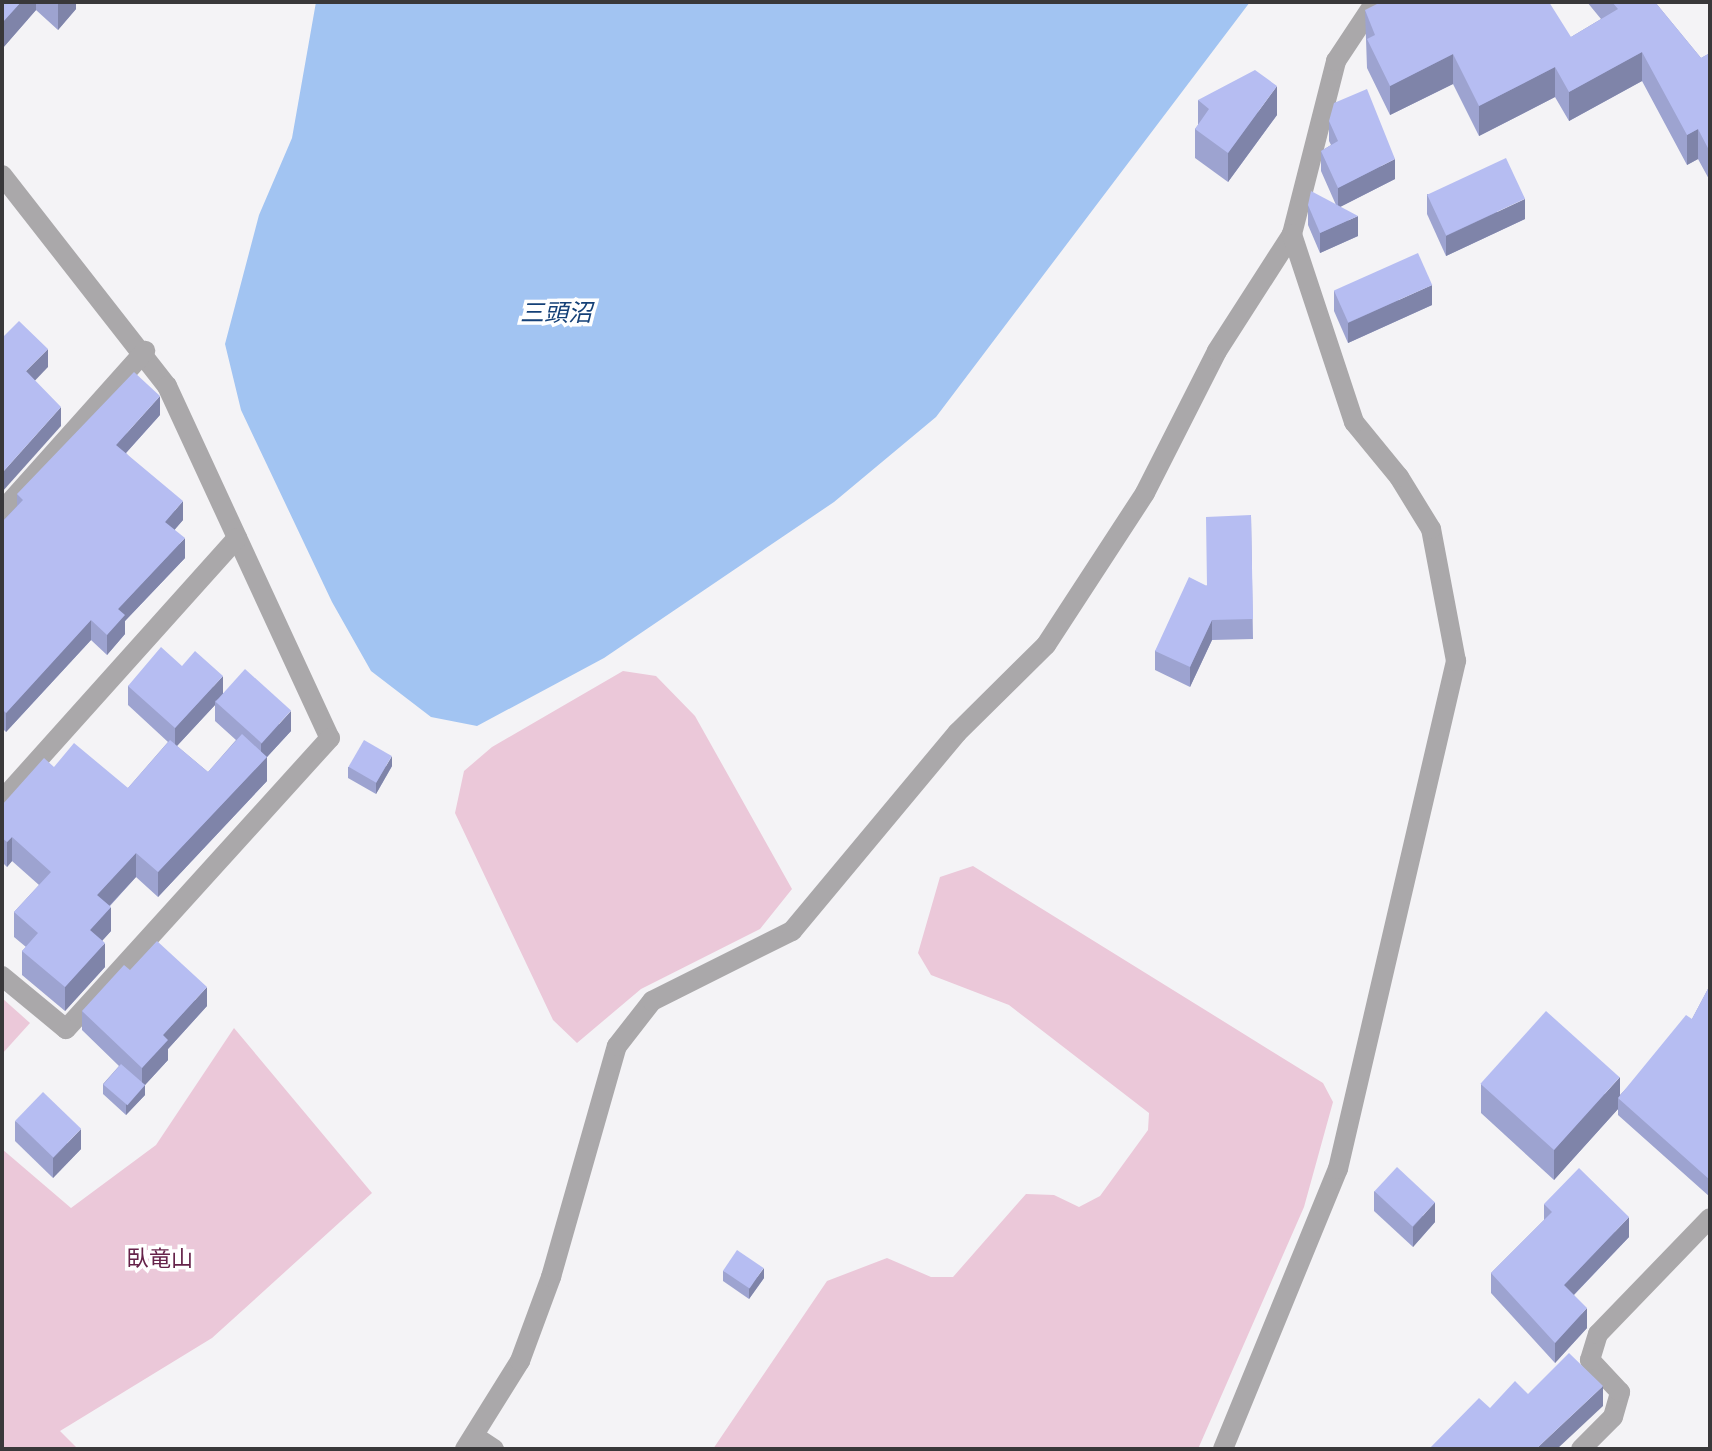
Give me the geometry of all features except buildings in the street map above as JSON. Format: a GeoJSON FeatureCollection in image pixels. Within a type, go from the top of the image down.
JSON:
{"type":"FeatureCollection","features":[{"type":"Feature","properties":{"kind":"street"},"geometry":{"type":"LineString","coordinates":[[494,1449],[469,1442],[520,1361],[551,1277],[617,1046],[652,1001],[792,931],[957,733],[1046,645],[1145,493],[1217,351],[1292,234],[1336,61],[1375,2]]}},
{"type":"Feature","properties":{"kind":"street"},"geometry":{"type":"LineString","coordinates":[[2,175],[145,351],[167,386],[330,738],[66,1029],[2,976]]}},
{"type":"Feature","properties":{"kind":"street"},"geometry":{"type":"LineString","coordinates":[[1223,1449],[1338,1169],[1456,661],[1431,529],[1399,477],[1354,422],[1292,234]]}},
{"type":"Feature","properties":{"kind":"street"},"geometry":{"type":"LineString","coordinates":[[2,511],[145,351]]}},
{"type":"Feature","properties":{"kind":"street"},"geometry":{"type":"LineString","coordinates":[[2,800],[237,538]]}},
{"type":"Feature","properties":{"kind":"street"},"geometry":{"type":"LineString","coordinates":[[1581,1449],[1613,1417],[1620,1392],[1590,1360],[1598,1334],[1710,1218]]}},
{"type":"Feature","properties":{"kind":"green space"},"geometry":{"type":"Polygon","coordinates":[[[623,671],[656,676],[695,716],[792,889],[760,929],[641,989],[577,1043],[553,1020],[455,813],[464,771],[492,747],[623,671]]]}},
{"type":"Feature","properties":{"kind":"green space"},"geometry":{"type":"Polygon","coordinates":[[[973,866],[1323,1083],[1333,1102],[1304,1207],[1198,1449],[713,1449],[827,1281],[887,1258],[931,1277],[953,1277],[1026,1194],[1054,1195],[1079,1207],[1100,1196],[1148,1130],[1149,1113],[1009,1005],[931,975],[918,953],[940,877],[973,866]]]}},
{"type":"Feature","properties":{"kind":"green space"},"geometry":{"type":"Polygon","coordinates":[[[2,998],[30,1023],[2,1054],[2,998]]]}},
{"type":"Feature","properties":{"kind":"green space","name":"臥竜山"},"geometry":{"type":"Polygon","coordinates":[[[234,1028],[372,1193],[212,1338],[60,1431],[78,1449],[2,1449],[2,1149],[71,1208],[156,1145],[234,1028]]]}},
{"type":"Feature","properties":{"kind":"water","name":"三頭沼"},"geometry":{"type":"Polygon","coordinates":[[[316,2],[1250,2],[936,417],[834,502],[604,658],[477,726],[431,717],[371,671],[332,602],[241,410],[225,344],[259,215],[292,138],[316,2]]]}}]}
